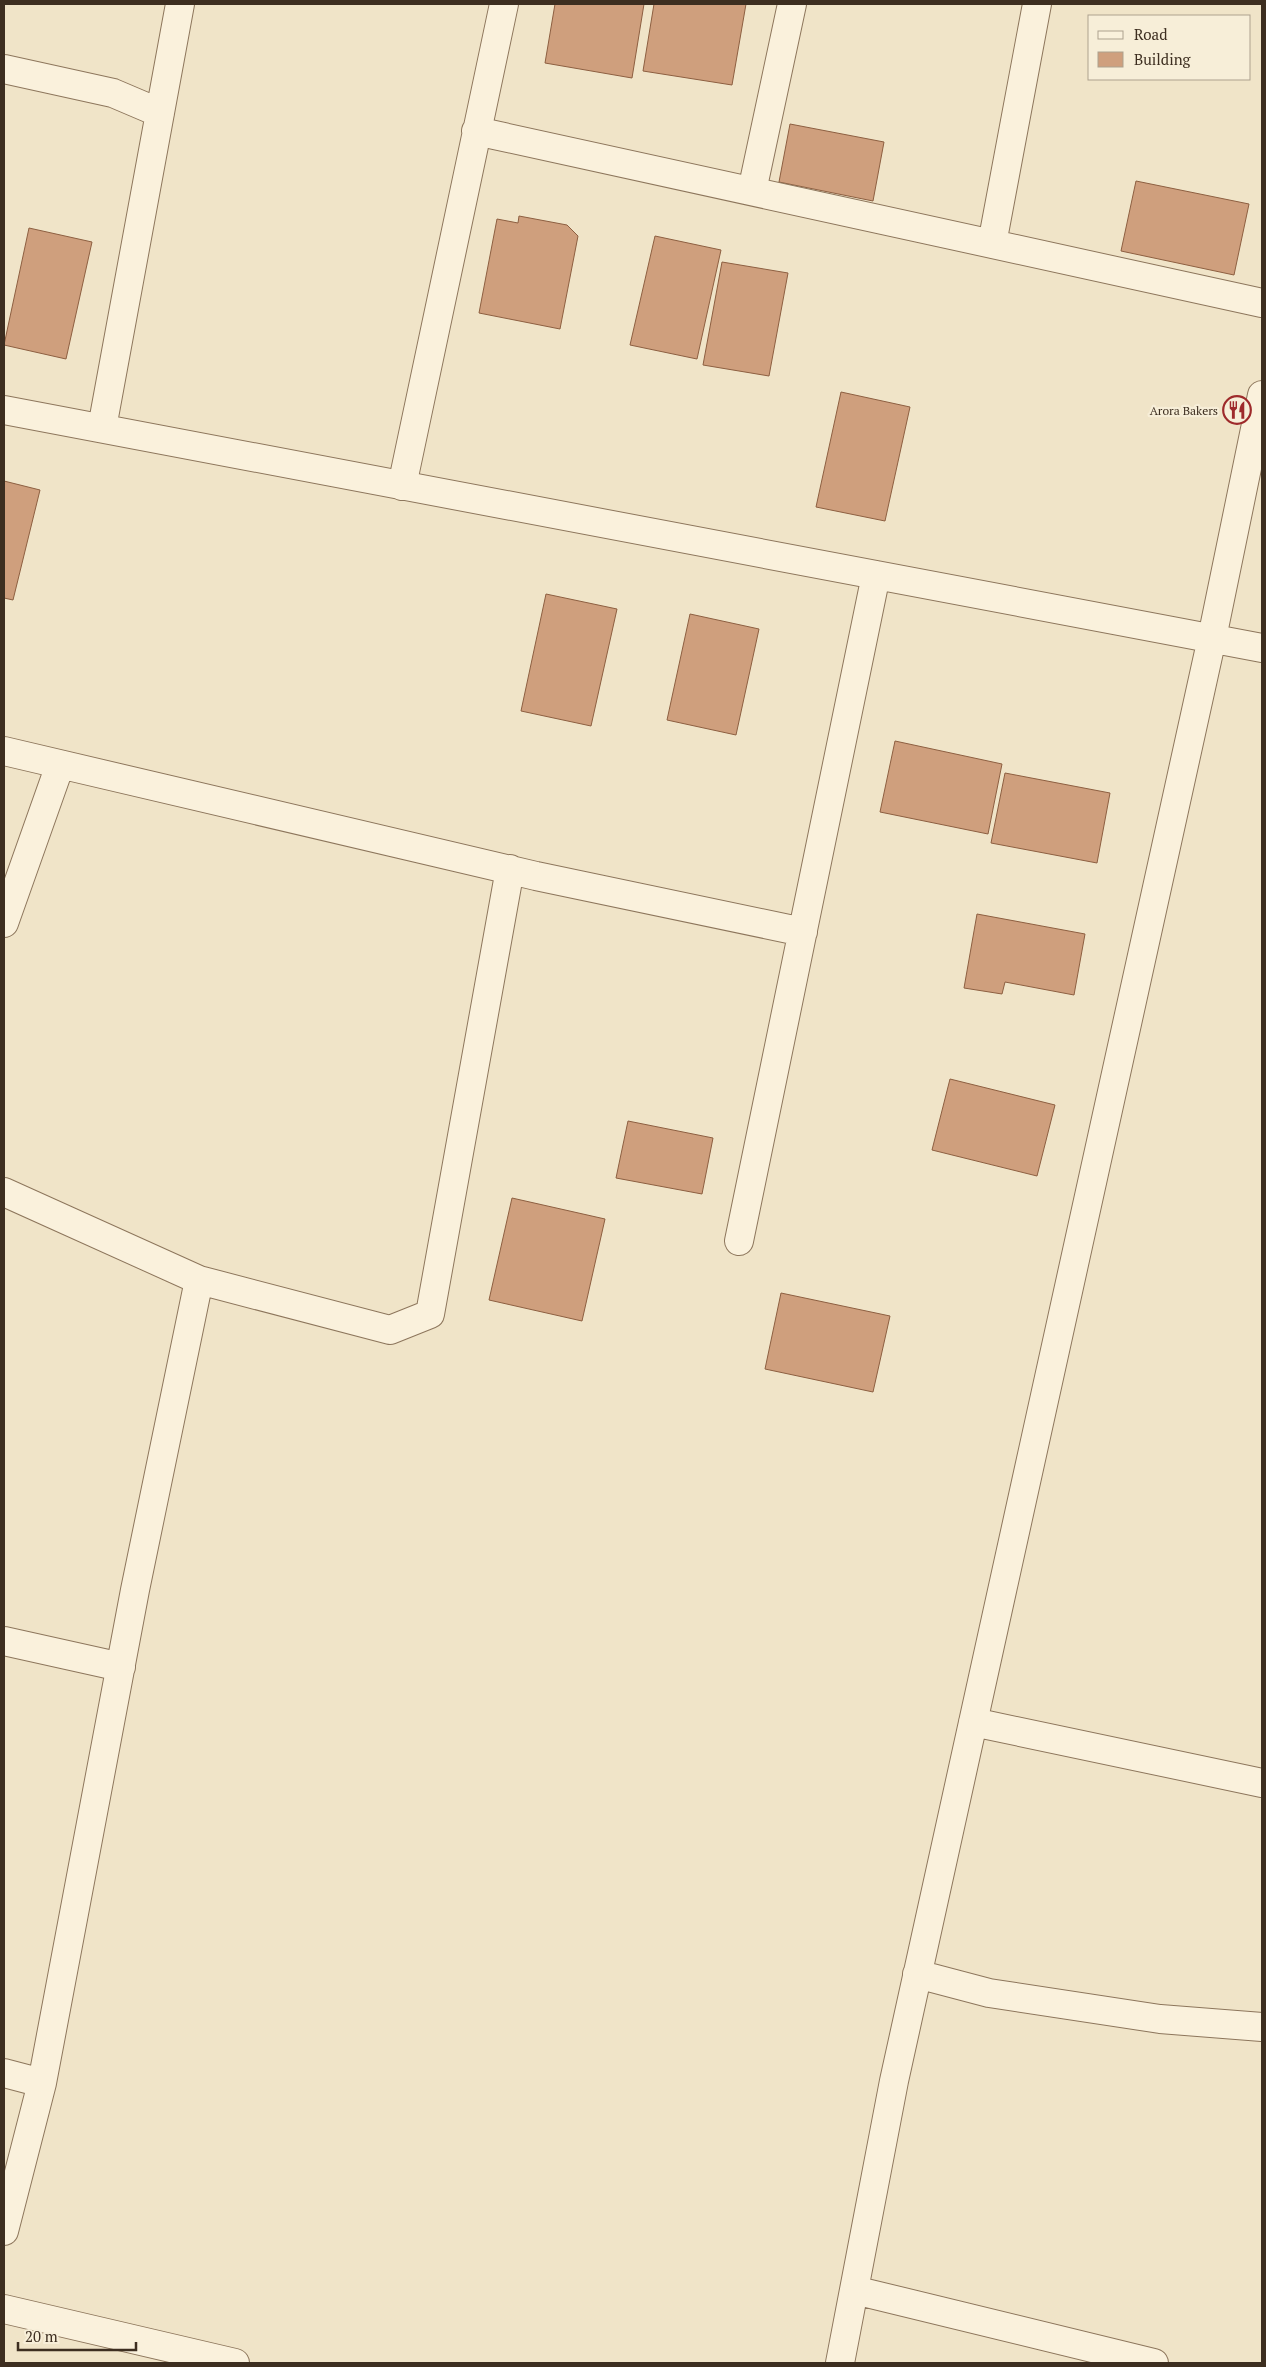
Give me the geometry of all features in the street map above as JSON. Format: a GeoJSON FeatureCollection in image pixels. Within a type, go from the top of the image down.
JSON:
{"type":"FeatureCollection","features":[{"type":"Feature","properties":{"kind":"street"},"geometry":{"type":"LineString","coordinates":[[102,428],[180,4]]}},
{"type":"Feature","properties":{"kind":"street"},"geometry":{"type":"LineString","coordinates":[[402,486],[504,4]]}},
{"type":"Feature","properties":{"kind":"street"},"geometry":{"type":"LineString","coordinates":[[752,192],[792,4]]}},
{"type":"Feature","properties":{"kind":"street"},"geometry":{"type":"LineString","coordinates":[[992,244],[1037,4]]}},
{"type":"Feature","properties":{"kind":"street"},"geometry":{"type":"LineString","coordinates":[[4,69],[113,93],[160,113]]}},
{"type":"Feature","properties":{"kind":"street"},"geometry":{"type":"LineString","coordinates":[[476,131],[1262,303]]}},
{"type":"Feature","properties":{"kind":"street"},"geometry":{"type":"LineString","coordinates":[[840,2363],[894,2081],[1212,638],[1262,395]]}},
{"type":"Feature","properties":{"kind":"street"},"geometry":{"type":"LineString","coordinates":[[4,410],[1262,648]]}},
{"type":"Feature","properties":{"kind":"street"},"geometry":{"type":"LineString","coordinates":[[739,1241],[876,575]]}},
{"type":"Feature","properties":{"kind":"street"},"geometry":{"type":"LineString","coordinates":[[4,751],[510,869],[803,932]]}},
{"type":"Feature","properties":{"kind":"street"},"geometry":{"type":"LineString","coordinates":[[4,924],[60,765]]}},
{"type":"Feature","properties":{"kind":"street"},"geometry":{"type":"LineString","coordinates":[[4,1192],[200,1280],[390,1330],[430,1314],[510,869]]}},
{"type":"Feature","properties":{"kind":"street"},"geometry":{"type":"LineString","coordinates":[[4,2231],[42,2083],[121,1667],[200,1280]]}},
{"type":"Feature","properties":{"kind":"street"},"geometry":{"type":"LineString","coordinates":[[4,1641],[121,1667]]}},
{"type":"Feature","properties":{"kind":"street"},"geometry":{"type":"LineString","coordinates":[[973,1722],[1262,1783]]}},
{"type":"Feature","properties":{"kind":"street"},"geometry":{"type":"LineString","coordinates":[[917,1974],[989,1993],[1160,2019],[1262,2027]]}},
{"type":"Feature","properties":{"kind":"street"},"geometry":{"type":"LineString","coordinates":[[4,2073],[42,2083]]}},
{"type":"Feature","properties":{"kind":"street"},"geometry":{"type":"LineString","coordinates":[[854,2290],[1154,2363]]}},
{"type":"Feature","properties":{"kind":"street"},"geometry":{"type":"LineString","coordinates":[[4,2310],[235,2363]]}},
{"type":"Feature","properties":{"kind":"building"},"geometry":{"type":"Polygon","coordinates":[[[555,4],[644,4],[632,78],[545,63],[555,4]]]}},
{"type":"Feature","properties":{"kind":"building"},"geometry":{"type":"Polygon","coordinates":[[[654,4],[746,4],[732,85],[643,71],[654,4]]]}},
{"type":"Feature","properties":{"kind":"building"},"geometry":{"type":"Polygon","coordinates":[[[790,124],[884,142],[873,201],[779,182],[790,124]]]}},
{"type":"Feature","properties":{"kind":"building"},"geometry":{"type":"Polygon","coordinates":[[[1136,181],[1249,204],[1234,275],[1121,251],[1136,181]]]}},
{"type":"Feature","properties":{"kind":"building"},"geometry":{"type":"Polygon","coordinates":[[[519,216],[567,225],[578,236],[560,329],[479,313],[497,219],[518,223],[519,216]]]}},
{"type":"Feature","properties":{"kind":"building"},"geometry":{"type":"Polygon","coordinates":[[[29,228],[92,242],[66,359],[4,345],[29,228]]]}},
{"type":"Feature","properties":{"kind":"building"},"geometry":{"type":"Polygon","coordinates":[[[655,236],[721,250],[697,359],[630,345],[655,236]]]}},
{"type":"Feature","properties":{"kind":"building"},"geometry":{"type":"Polygon","coordinates":[[[722,262],[788,273],[769,376],[703,365],[722,262]]]}},
{"type":"Feature","properties":{"kind":"building"},"geometry":{"type":"Polygon","coordinates":[[[841,392],[910,407],[885,521],[816,507],[841,392]]]}},
{"type":"Feature","properties":{"kind":"building"},"geometry":{"type":"Polygon","coordinates":[[[4,481],[40,490],[13,600],[4,598],[4,481]]]}},
{"type":"Feature","properties":{"kind":"building"},"geometry":{"type":"Polygon","coordinates":[[[546,594],[617,609],[591,726],[521,711],[546,594]]]}},
{"type":"Feature","properties":{"kind":"building"},"geometry":{"type":"Polygon","coordinates":[[[690,614],[759,629],[736,735],[667,720],[690,614]]]}},
{"type":"Feature","properties":{"kind":"building"},"geometry":{"type":"Polygon","coordinates":[[[895,741],[1002,764],[988,834],[880,812],[895,741]]]}},
{"type":"Feature","properties":{"kind":"building"},"geometry":{"type":"Polygon","coordinates":[[[1005,773],[1110,793],[1097,863],[991,843],[1005,773]]]}},
{"type":"Feature","properties":{"kind":"building"},"geometry":{"type":"Polygon","coordinates":[[[977,914],[1085,934],[1074,995],[1005,982],[1002,994],[964,988],[977,914]]]}},
{"type":"Feature","properties":{"kind":"building"},"geometry":{"type":"Polygon","coordinates":[[[950,1079],[1055,1105],[1037,1176],[932,1150],[950,1079]]]}},
{"type":"Feature","properties":{"kind":"building"},"geometry":{"type":"Polygon","coordinates":[[[628,1121],[713,1138],[702,1194],[616,1178],[628,1121]]]}},
{"type":"Feature","properties":{"kind":"building"},"geometry":{"type":"Polygon","coordinates":[[[512,1198],[605,1219],[582,1321],[489,1300],[512,1198]]]}},
{"type":"Feature","properties":{"kind":"building"},"geometry":{"type":"Polygon","coordinates":[[[781,1293],[890,1316],[873,1392],[765,1369],[781,1293]]]}},
{"type":"Feature","properties":{"kind":"place","name":"Arora Bakers"},"geometry":{"type":"Point","coordinates":[1237,410]}}]}
